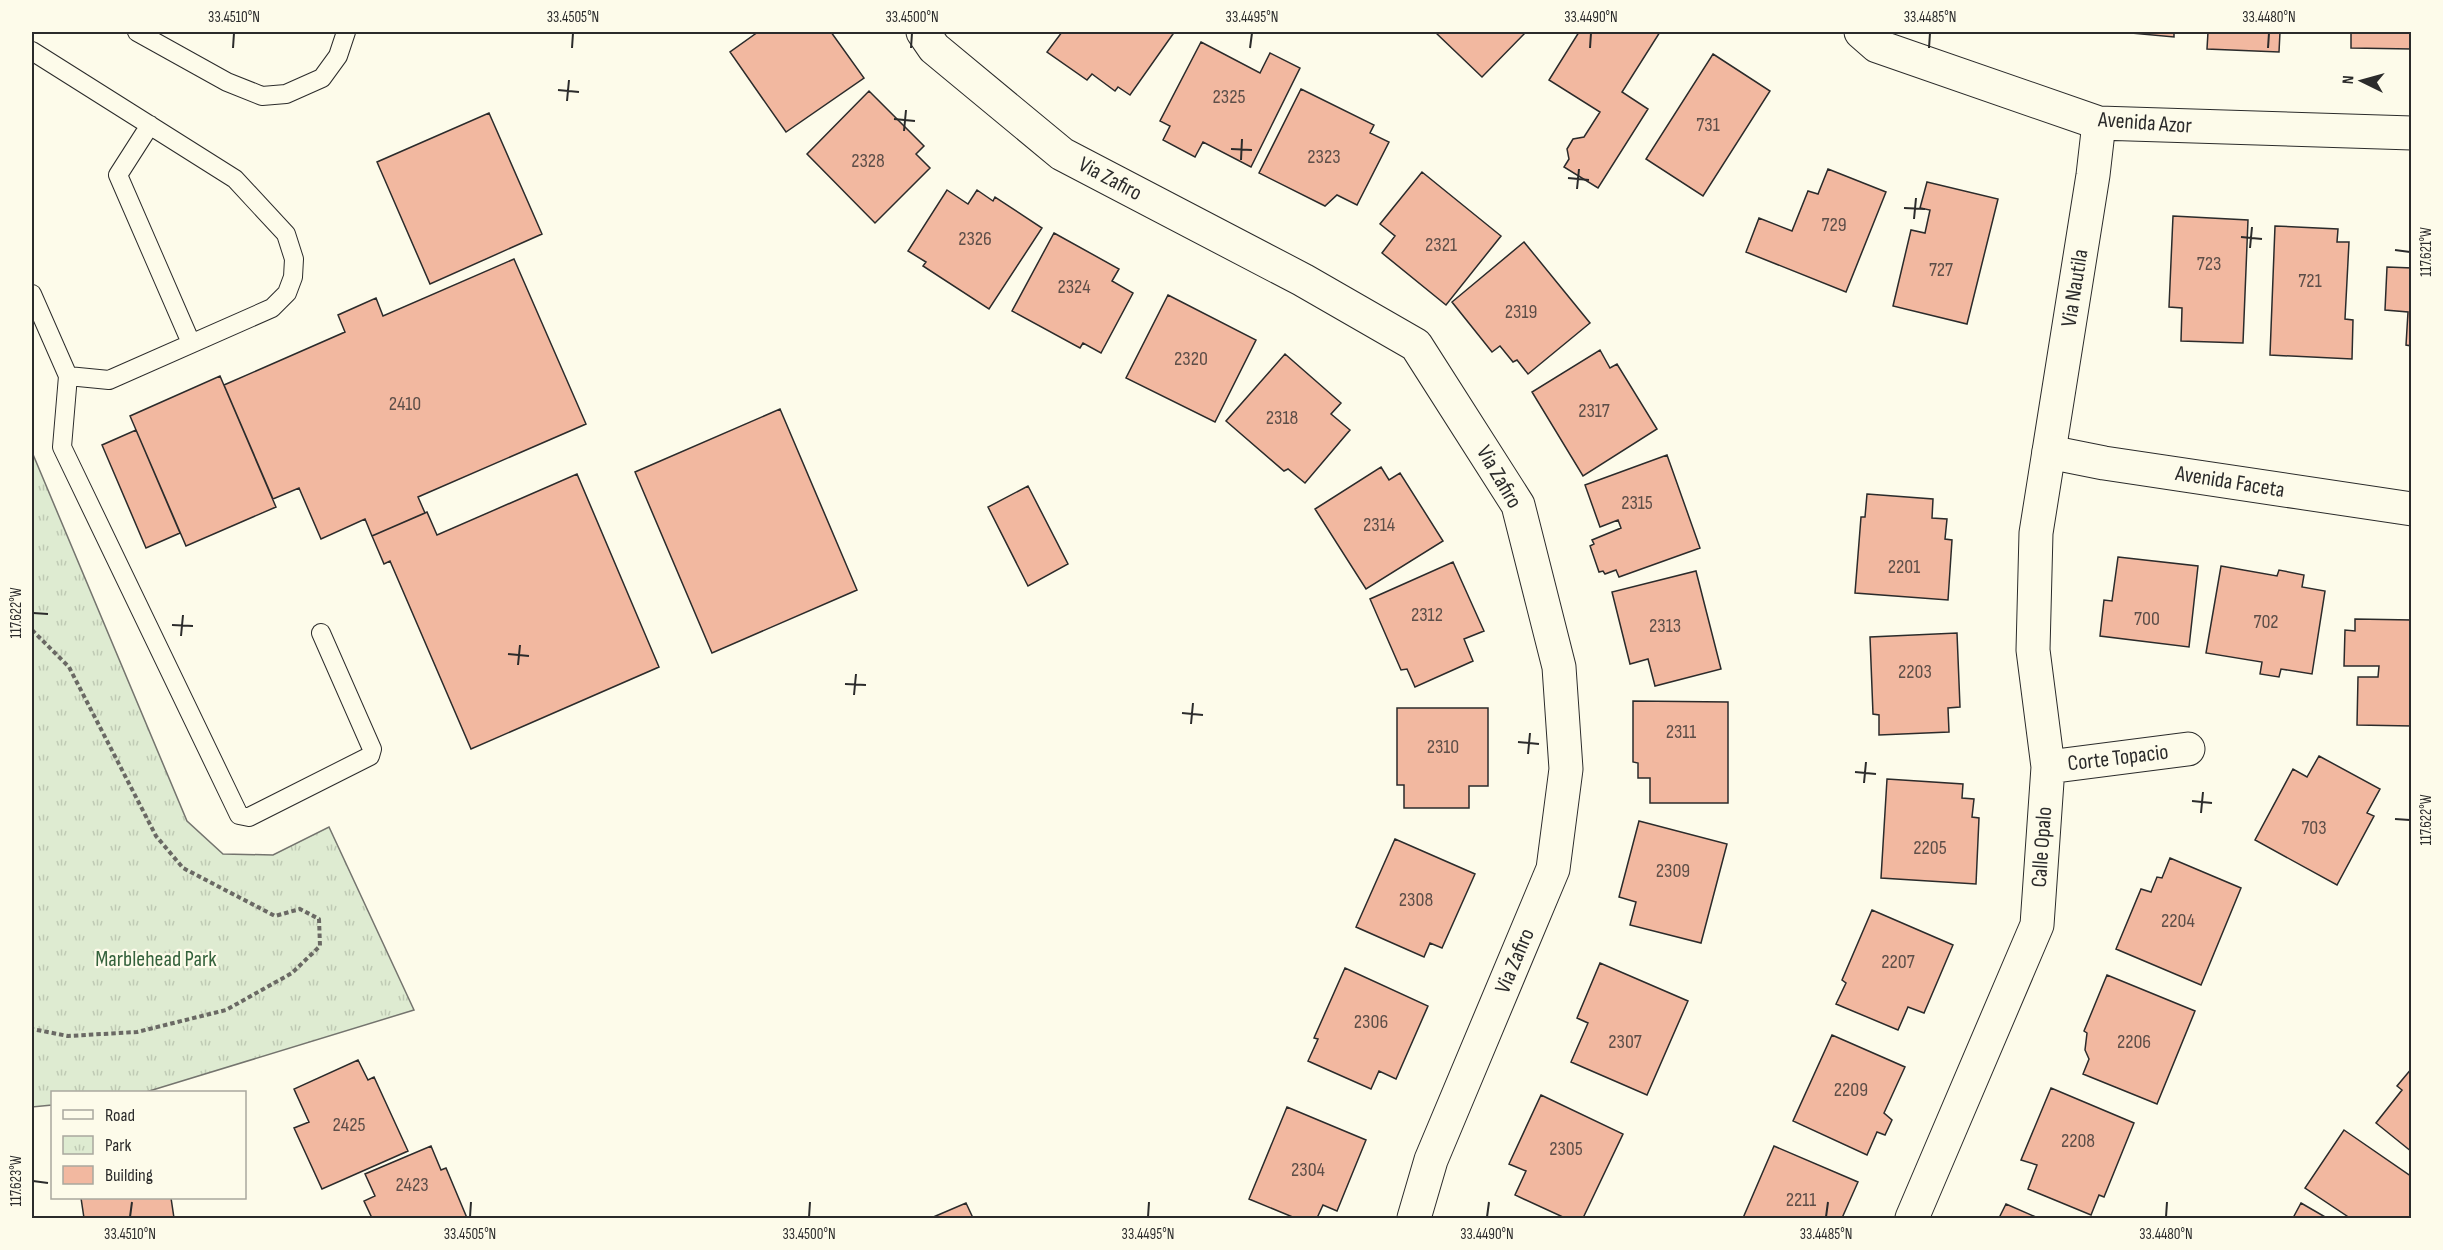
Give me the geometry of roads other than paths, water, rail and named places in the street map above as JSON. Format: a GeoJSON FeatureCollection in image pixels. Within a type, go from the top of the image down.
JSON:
{"type":"FeatureCollection","features":[{"type":"Feature","properties":{"kind":"street","name":"Via Zafiro"},"geometry":{"type":"LineString","coordinates":[[923,32],[934,48],[1062,154],[1303,280],[1416,345],[1518,505],[1559,667],[1566,769],[1553,869],[1431,1160],[1414,1218]]}},
{"type":"Feature","properties":{"kind":"street","name":"Avenida Azor"},"geometry":{"type":"LineString","coordinates":[[1861,32],[1877,46],[2099,123],[2412,133]]}},
{"type":"Feature","properties":{"kind":"street","name":"Via Nautila"},"geometry":{"type":"LineString","coordinates":[[2049,452],[2093,175],[2099,123]]}},
{"type":"Feature","properties":{"kind":"street","name":"Avenida Faceta"},"geometry":{"type":"LineString","coordinates":[[2049,452],[2104,463],[2412,509]]}},
{"type":"Feature","properties":{"kind":"street","name":"Calle Opalo"},"geometry":{"type":"LineString","coordinates":[[1912,1218],[2037,926],[2048,767],[2033,650],[2036,533],[2049,452]]}},
{"type":"Feature","properties":{"kind":"street","name":"Corte Topacio"},"geometry":{"type":"LineString","coordinates":[[2048,767],[2188,749]]}},
{"type":"Feature","properties":{"kind":"lane"},"geometry":{"type":"LineString","coordinates":[[137,32],[227,82],[262,96],[286,94],[322,78],[338,56],[346,32]]}},
{"type":"Feature","properties":{"kind":"lane"},"geometry":{"type":"LineString","coordinates":[[32,51],[236,179],[286,234],[294,259],[293,277],[286,293],[272,308],[109,380],[68,376]]}},
{"type":"Feature","properties":{"kind":"lane"},"geometry":{"type":"LineString","coordinates":[[150,125],[118,175],[190,343]]}},
{"type":"Feature","properties":{"kind":"lane"},"geometry":{"type":"LineString","coordinates":[[32,294],[68,376],[62,447],[239,815],[249,817],[370,756],[372,748],[321,633]]}},
{"type":"Feature","properties":{"kind":"park label","name":"Marblehead Park"},"geometry":{"type":"Point","coordinates":[156,959]}}]}
